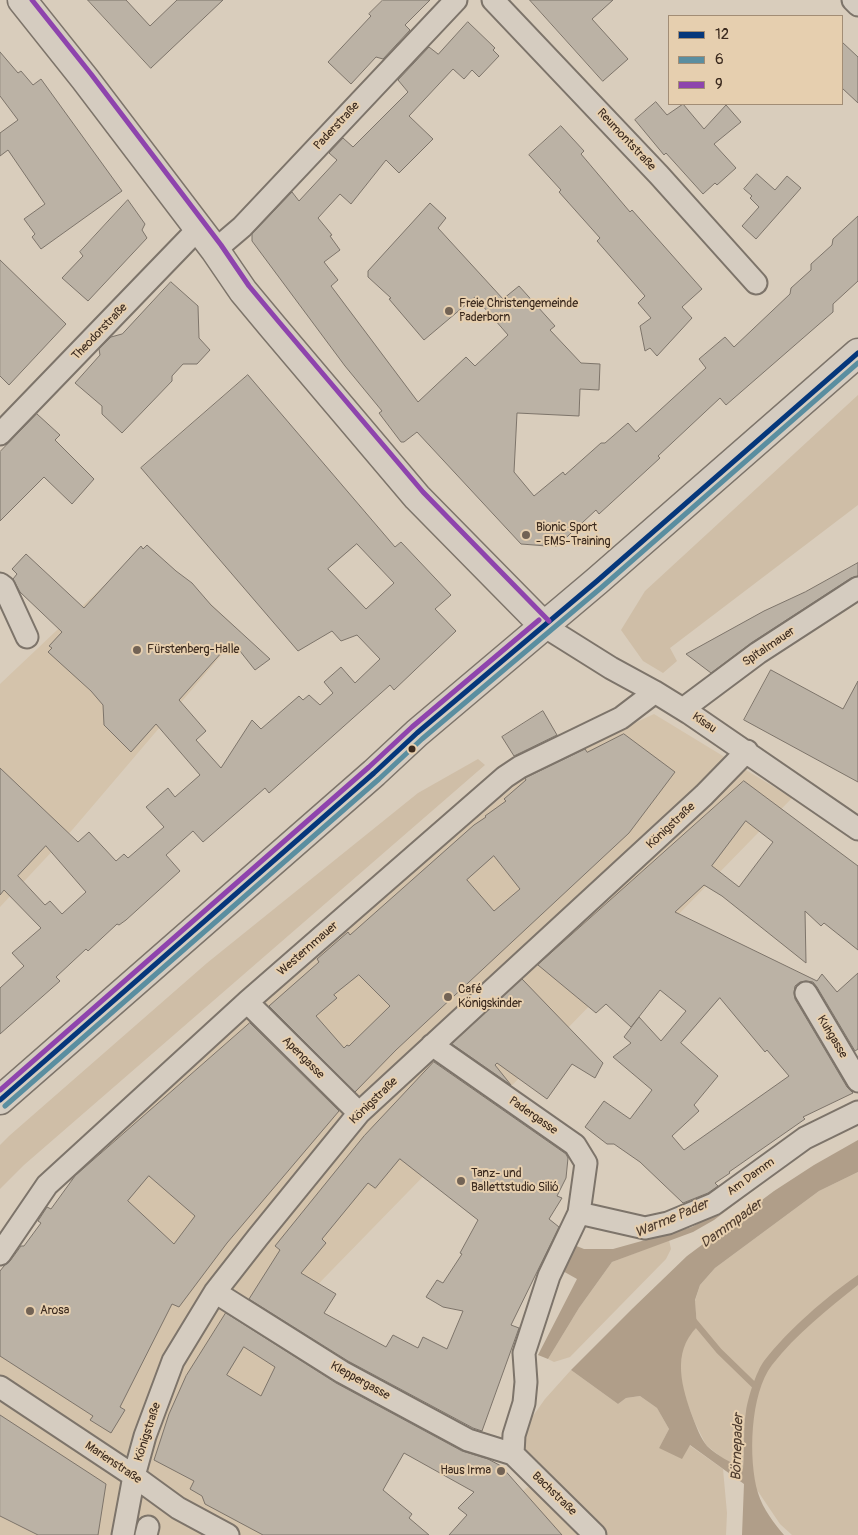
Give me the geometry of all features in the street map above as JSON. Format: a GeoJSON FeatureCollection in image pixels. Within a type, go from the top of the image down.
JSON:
{"type":"FeatureCollection","features":[{"type":"Feature","properties":{"kind":"main road"},"geometry":{"type":"LineString","coordinates":[[22,0],[85,78],[273,327],[417,497],[544,626]]}},
{"type":"Feature","properties":{"kind":"main road"},"geometry":{"type":"LineString","coordinates":[[0,1100],[374,773],[417,733],[544,626],[858,353]]}},
{"type":"Feature","properties":{"kind":"street","name":"Paderstraße"},"geometry":{"type":"LineString","coordinates":[[215,250],[242,228],[456,0]]}},
{"type":"Feature","properties":{"kind":"street","name":"Reumontstraße"},"geometry":{"type":"LineString","coordinates":[[493,0],[659,175],[756,283]]}},
{"type":"Feature","properties":{"kind":"street"},"geometry":{"type":"LineString","coordinates":[[853,0],[858,5]]}},
{"type":"Feature","properties":{"kind":"street","name":"Theodorstraße"},"geometry":{"type":"LineString","coordinates":[[0,434],[198,229]]}},
{"type":"Feature","properties":{"kind":"street"},"geometry":{"type":"LineString","coordinates":[[0,584],[4,587],[27,637]]}},
{"type":"Feature","properties":{"kind":"street","name":"Spitalmauer"},"geometry":{"type":"LineString","coordinates":[[683,709],[758,653],[858,588]]}},
{"type":"Feature","properties":{"kind":"street","name":"Kisau"},"geometry":{"type":"LineString","coordinates":[[544,626],[611,668],[683,709],[747,751],[858,830]]}},
{"type":"Feature","properties":{"kind":"street","name":"Westernmauer"},"geometry":{"type":"LineString","coordinates":[[0,1254],[48,1185],[247,1002],[505,777],[520,767],[621,718],[655,692]]}},
{"type":"Feature","properties":{"kind":"street","name":"Königstraße"},"geometry":{"type":"LineString","coordinates":[[123,1535],[134,1476],[145,1436],[173,1361],[215,1292],[258,1237],[359,1113],[691,808],[747,751]]}},
{"type":"Feature","properties":{"kind":"street","name":"Kuhgasse"},"geometry":{"type":"LineString","coordinates":[[806,993],[858,1080]]}},
{"type":"Feature","properties":{"kind":"street","name":"Apengasse"},"geometry":{"type":"LineString","coordinates":[[247,1002],[359,1113]]}},
{"type":"Feature","properties":{"kind":"street","name":"Padergasse"},"geometry":{"type":"LineString","coordinates":[[432,1045],[575,1145],[586,1163],[578,1213],[549,1276],[524,1354],[526,1382],[524,1403],[514,1435],[513,1454]]}},
{"type":"Feature","properties":{"kind":"street","name":"Am Damm"},"geometry":{"type":"LineString","coordinates":[[578,1213],[645,1228],[668,1223],[714,1204],[805,1138],[858,1112]]}},
{"type":"Feature","properties":{"kind":"street","name":"Kleppergasse"},"geometry":{"type":"LineString","coordinates":[[215,1292],[342,1372],[468,1440],[513,1454]]}},
{"type":"Feature","properties":{"kind":"street","name":"Marienstraße"},"geometry":{"type":"LineString","coordinates":[[0,1387],[134,1476],[178,1508],[228,1535]]}},
{"type":"Feature","properties":{"kind":"street","name":"Bachstraße"},"geometry":{"type":"LineString","coordinates":[[513,1454],[586,1532]]}},
{"type":"Feature","properties":{"kind":"shaded area"},"geometry":{"type":"Polygon","coordinates":[[[858,395],[858,505],[670,648],[677,661],[663,673],[643,661],[621,630],[645,591],[858,395]]]}},
{"type":"Feature","properties":{"kind":"shaded area"},"geometry":{"type":"Polygon","coordinates":[[[147,545],[241,632],[73,829],[0,907],[0,684],[147,545]]]}},
{"type":"Feature","properties":{"kind":"shaded area"},"geometry":{"type":"Polygon","coordinates":[[[654,714],[792,798],[292,1311],[250,1457],[383,1535],[0,1535],[0,1280],[79,1171],[267,997],[524,778],[547,764],[654,714]]]}},
{"type":"Feature","properties":{"kind":"shaded area"},"geometry":{"type":"Polygon","coordinates":[[[478,759],[485,765],[24,1165],[0,1189],[0,1145],[9,1136],[207,963],[418,793],[478,759]]]}},
{"type":"Feature","properties":{"kind":"shaded area"},"geometry":{"type":"Polygon","coordinates":[[[858,1172],[858,1535],[792,1535],[780,1524],[751,1481],[706,1445],[684,1394],[680,1373],[682,1350],[690,1334],[697,1327],[695,1301],[700,1285],[715,1268],[819,1191],[858,1172]]]}},
{"type":"Feature","properties":{"kind":"shaded area"},"geometry":{"type":"Polygon","coordinates":[[[669,1240],[671,1249],[666,1259],[570,1357],[554,1362],[548,1359],[579,1308],[612,1262],[669,1240]]]}},
{"type":"Feature","properties":{"kind":"shaded area"},"geometry":{"type":"Polygon","coordinates":[[[571,1370],[618,1404],[626,1398],[640,1396],[657,1408],[669,1429],[659,1448],[689,1445],[723,1469],[727,1513],[726,1535],[606,1535],[531,1462],[523,1445],[523,1433],[545,1399],[571,1370]]]}},
{"type":"Feature","properties":{"kind":"shaded area"},"geometry":{"type":"Polygon","coordinates":[[[537,1479],[588,1535],[472,1535],[537,1479]]]}},
{"type":"Feature","properties":{"kind":"water","name":"Dammpader"},"geometry":{"type":"Polygon","coordinates":[[[858,1140],[858,1172],[819,1191],[715,1268],[700,1285],[695,1300],[697,1327],[689,1337],[681,1359],[685,1395],[697,1429],[707,1446],[743,1469],[746,1411],[753,1385],[761,1366],[796,1326],[833,1293],[858,1275],[858,1285],[802,1332],[781,1354],[765,1377],[755,1409],[752,1445],[753,1463],[758,1493],[763,1505],[784,1535],[742,1535],[744,1484],[690,1445],[682,1459],[659,1448],[669,1429],[657,1408],[640,1396],[626,1398],[618,1404],[571,1370],[687,1256],[774,1191],[858,1140]]]}},
{"type":"Feature","properties":{"kind":"water"},"geometry":{"type":"Polygon","coordinates":[[[802,1151],[803,1153],[714,1220],[693,1232],[612,1262],[579,1308],[548,1359],[538,1355],[577,1279],[561,1270],[574,1245],[584,1249],[613,1249],[692,1227],[711,1216],[802,1151]]]}},
{"type":"Feature","properties":{"kind":"building"},"geometry":{"type":"Polygon","coordinates":[[[88,0],[126,0],[150,26],[177,0],[223,0],[151,68],[88,0]]]}},
{"type":"Feature","properties":{"kind":"building"},"geometry":{"type":"Polygon","coordinates":[[[383,0],[430,0],[405,25],[410,30],[383,59],[376,57],[351,84],[328,62],[371,16],[369,14],[383,0]]]}},
{"type":"Feature","properties":{"kind":"building"},"geometry":{"type":"Polygon","coordinates":[[[530,0],[613,0],[592,19],[628,59],[603,81],[530,0]]]}},
{"type":"Feature","properties":{"kind":"building"},"geometry":{"type":"Polygon","coordinates":[[[468,22],[495,48],[493,50],[499,56],[479,77],[472,70],[464,79],[453,69],[409,116],[433,139],[399,173],[386,160],[351,204],[340,194],[318,218],[332,235],[330,236],[340,250],[324,262],[338,280],[331,286],[418,402],[466,357],[475,366],[508,335],[475,297],[424,340],[389,299],[391,298],[368,277],[368,271],[430,203],[446,218],[438,228],[503,299],[519,286],[555,326],[550,330],[581,363],[600,364],[599,390],[580,389],[579,416],[517,413],[514,472],[534,496],[563,472],[565,475],[601,443],[605,443],[628,423],[636,432],[706,368],[699,359],[725,337],[734,347],[790,294],[791,288],[811,270],[811,264],[832,245],[833,239],[858,216],[858,281],[833,304],[833,312],[726,405],[720,398],[658,456],[660,458],[599,514],[596,510],[556,547],[551,542],[547,546],[521,544],[417,432],[404,442],[401,442],[379,413],[382,411],[345,366],[252,241],[252,234],[292,192],[299,201],[337,160],[329,153],[343,138],[353,147],[408,92],[398,80],[429,47],[438,54],[468,22]]]}},
{"type":"Feature","properties":{"kind":"building"},"geometry":{"type":"Polygon","coordinates":[[[843,43],[858,57],[858,103],[843,89],[843,43]]]}},
{"type":"Feature","properties":{"kind":"building"},"geometry":{"type":"Polygon","coordinates":[[[0,52],[18,73],[21,71],[33,85],[41,79],[122,191],[41,249],[32,237],[35,234],[24,219],[45,204],[8,150],[0,156],[0,133],[18,120],[0,96],[0,52]]]}},
{"type":"Feature","properties":{"kind":"building"},"geometry":{"type":"Polygon","coordinates":[[[656,102],[667,115],[684,105],[704,129],[726,105],[741,122],[714,144],[736,168],[717,185],[715,183],[703,194],[666,153],[664,155],[635,120],[656,102]]]}},
{"type":"Feature","properties":{"kind":"building"},"geometry":{"type":"Polygon","coordinates":[[[561,126],[584,151],[581,154],[630,212],[632,210],[702,289],[682,307],[692,318],[657,356],[650,348],[645,351],[640,326],[651,318],[638,303],[645,296],[597,241],[600,238],[559,192],[561,190],[529,155],[561,126]]]}},
{"type":"Feature","properties":{"kind":"building"},"geometry":{"type":"Polygon","coordinates":[[[757,174],[775,190],[787,176],[801,188],[756,239],[742,226],[759,207],[750,198],[752,196],[744,189],[757,174]]]}},
{"type":"Feature","properties":{"kind":"building"},"geometry":{"type":"Polygon","coordinates":[[[128,200],[145,224],[142,230],[147,238],[88,301],[62,278],[83,256],[80,252],[128,200]]]}},
{"type":"Feature","properties":{"kind":"building"},"geometry":{"type":"Polygon","coordinates":[[[0,260],[66,324],[9,385],[0,376],[0,260]]]}},
{"type":"Feature","properties":{"kind":"building"},"geometry":{"type":"Polygon","coordinates":[[[171,282],[198,306],[199,338],[210,350],[197,364],[183,364],[172,376],[172,381],[122,433],[102,414],[102,406],[75,383],[100,355],[99,349],[111,337],[122,334],[171,282]]]}},
{"type":"Feature","properties":{"kind":"building"},"geometry":{"type":"Polygon","coordinates":[[[248,375],[395,547],[401,542],[451,595],[435,609],[456,631],[394,690],[390,685],[269,793],[265,788],[203,842],[193,831],[166,855],[180,871],[126,920],[119,925],[117,924],[88,951],[86,949],[56,977],[60,981],[0,1034],[0,988],[24,966],[12,953],[41,928],[4,890],[0,895],[0,768],[78,842],[89,832],[116,861],[124,854],[128,858],[164,827],[146,807],[168,788],[175,797],[200,775],[156,724],[131,752],[104,725],[103,705],[91,691],[48,652],[52,648],[49,646],[62,632],[20,592],[13,579],[17,574],[12,569],[26,554],[84,608],[141,546],[143,549],[147,545],[192,583],[211,605],[270,659],[255,670],[232,641],[179,700],[206,731],[196,740],[221,768],[252,720],[261,729],[299,696],[303,700],[309,695],[320,705],[333,693],[324,682],[341,667],[355,683],[380,659],[357,635],[341,641],[332,631],[298,651],[141,468],[248,375]],[[357,544],[328,569],[366,609],[394,583],[357,544]],[[46,846],[18,876],[45,905],[50,901],[62,914],[86,892],[46,846]]]}},
{"type":"Feature","properties":{"kind":"building"},"geometry":{"type":"Polygon","coordinates":[[[37,414],[60,435],[55,440],[94,479],[72,504],[44,477],[0,521],[0,452],[37,414]]]}},
{"type":"Feature","properties":{"kind":"building"},"geometry":{"type":"Polygon","coordinates":[[[858,563],[858,576],[851,578],[751,643],[711,673],[686,654],[764,611],[805,592],[858,563]]]}},
{"type":"Feature","properties":{"kind":"building"},"geometry":{"type":"Polygon","coordinates":[[[771,670],[843,709],[858,681],[858,782],[744,720],[771,670]]]}},
{"type":"Feature","properties":{"kind":"building"},"geometry":{"type":"Polygon","coordinates":[[[543,711],[557,735],[514,756],[502,737],[543,711]]]}},
{"type":"Feature","properties":{"kind":"building"},"geometry":{"type":"Polygon","coordinates":[[[624,734],[675,772],[629,833],[396,1050],[355,1092],[269,1006],[319,962],[317,959],[348,932],[350,935],[474,825],[506,801],[504,799],[526,780],[525,778],[585,749],[587,752],[624,734]],[[494,856],[467,880],[494,911],[520,889],[494,856]],[[359,975],[334,995],[337,998],[316,1016],[344,1048],[347,1045],[349,1046],[390,1006],[359,975]]]}},
{"type":"Feature","properties":{"kind":"building"},"geometry":{"type":"Polygon","coordinates":[[[744,781],[858,866],[858,950],[824,923],[821,926],[805,911],[806,963],[722,896],[704,885],[675,912],[817,981],[822,974],[837,992],[858,973],[858,1049],[855,1051],[813,982],[800,982],[795,986],[794,993],[795,999],[847,1087],[853,1093],[803,1117],[805,1119],[715,1183],[718,1186],[708,1193],[683,1203],[640,1162],[614,1144],[607,1144],[585,1127],[604,1101],[630,1119],[652,1090],[613,1057],[631,1043],[624,1037],[639,1017],[661,1041],[686,1011],[660,990],[631,1027],[606,1004],[596,1013],[538,965],[744,781]],[[746,821],[712,866],[739,887],[773,842],[746,821]],[[720,998],[681,1043],[718,1076],[694,1105],[699,1111],[672,1136],[684,1150],[789,1076],[767,1050],[765,1052],[720,998]]]}},
{"type":"Feature","properties":{"kind":"building"},"geometry":{"type":"Polygon","coordinates":[[[522,979],[603,1063],[595,1078],[572,1064],[547,1099],[497,1063],[495,1065],[511,1085],[452,1044],[522,979]]]}},
{"type":"Feature","properties":{"kind":"building"},"geometry":{"type":"Polygon","coordinates":[[[250,1023],[339,1111],[227,1243],[179,1307],[172,1304],[120,1407],[125,1410],[111,1433],[90,1420],[93,1416],[0,1356],[0,1271],[21,1246],[24,1246],[41,1223],[38,1221],[47,1207],[51,1209],[75,1176],[250,1023]],[[149,1176],[128,1201],[174,1244],[195,1216],[149,1176]]]}},
{"type":"Feature","properties":{"kind":"building"},"geometry":{"type":"Polygon","coordinates":[[[434,1062],[566,1154],[568,1158],[566,1178],[557,1196],[562,1198],[549,1219],[559,1227],[511,1325],[519,1328],[482,1431],[473,1428],[348,1361],[249,1299],[280,1250],[275,1246],[364,1136],[434,1062]],[[400,1159],[375,1188],[368,1183],[322,1239],[326,1243],[301,1273],[336,1294],[324,1313],[386,1347],[393,1335],[418,1348],[423,1337],[447,1349],[463,1311],[443,1307],[426,1297],[437,1280],[443,1283],[462,1254],[460,1253],[478,1220],[400,1159]]]}},
{"type":"Feature","properties":{"kind":"building"},"geometry":{"type":"Polygon","coordinates":[[[226,1313],[336,1383],[462,1451],[488,1459],[501,1466],[562,1535],[449,1535],[467,1515],[458,1508],[474,1492],[404,1453],[383,1490],[412,1514],[409,1518],[429,1535],[263,1535],[205,1504],[202,1496],[190,1489],[194,1481],[154,1460],[169,1414],[186,1376],[226,1313]],[[244,1347],[227,1375],[261,1396],[275,1367],[244,1347]]]}},
{"type":"Feature","properties":{"kind":"building"},"geometry":{"type":"Polygon","coordinates":[[[0,1415],[106,1484],[98,1535],[38,1535],[0,1516],[0,1415]]]}},
{"type":"Feature","properties":{"kind":"waterway"},"geometry":{"type":"LineString","coordinates":[[694,1321],[719,1351],[756,1387]]}},
{"type":"Feature","properties":{"kind":"transit line","name":"9"},"geometry":{"type":"LineString","coordinates":[[32,0],[91,74],[221,245],[249,286],[423,492],[549,621]]}},
{"type":"Feature","properties":{"kind":"transit line","name":"12"},"geometry":{"type":"LineString","coordinates":[[0,1100],[374,773],[417,733],[597,581],[858,353]]}},
{"type":"Feature","properties":{"kind":"transit line","name":"6"},"geometry":{"type":"LineString","coordinates":[[5,1106],[379,779],[422,739],[602,587],[858,363]]}},
{"type":"Feature","properties":{"kind":"transit line","name":"9"},"geometry":{"type":"LineString","coordinates":[[0,1090],[369,767],[412,727],[539,620]]}},
{"type":"Feature","properties":{"kind":"place","name":"Freie Christengemeinde Paderborn"},"geometry":{"type":"Point","coordinates":[449,311]}},
{"type":"Feature","properties":{"kind":"place","name":"Bionic Sport - EMS-Training"},"geometry":{"type":"Point","coordinates":[526,535]}},
{"type":"Feature","properties":{"kind":"place","name":"Fürstenberg-Halle"},"geometry":{"type":"Point","coordinates":[137,650]}},
{"type":"Feature","properties":{"kind":"place","name":"Café Königskinder"},"geometry":{"type":"Point","coordinates":[448,997]}},
{"type":"Feature","properties":{"kind":"place","name":"Tanz- und Ballettstudio Silió"},"geometry":{"type":"Point","coordinates":[461,1181]}},
{"type":"Feature","properties":{"kind":"place","name":"Arosa"},"geometry":{"type":"Point","coordinates":[30,1311]}},
{"type":"Feature","properties":{"kind":"place","name":"Haus Irma"},"geometry":{"type":"Point","coordinates":[501,1471]}},
{"type":"Feature","properties":{"kind":"water label","name":"Warme Pader"},"geometry":{"type":"Point","coordinates":[672,1219]}},
{"type":"Feature","properties":{"kind":"water label","name":"Börnepader"},"geometry":{"type":"Point","coordinates":[738,1447]}}]}
